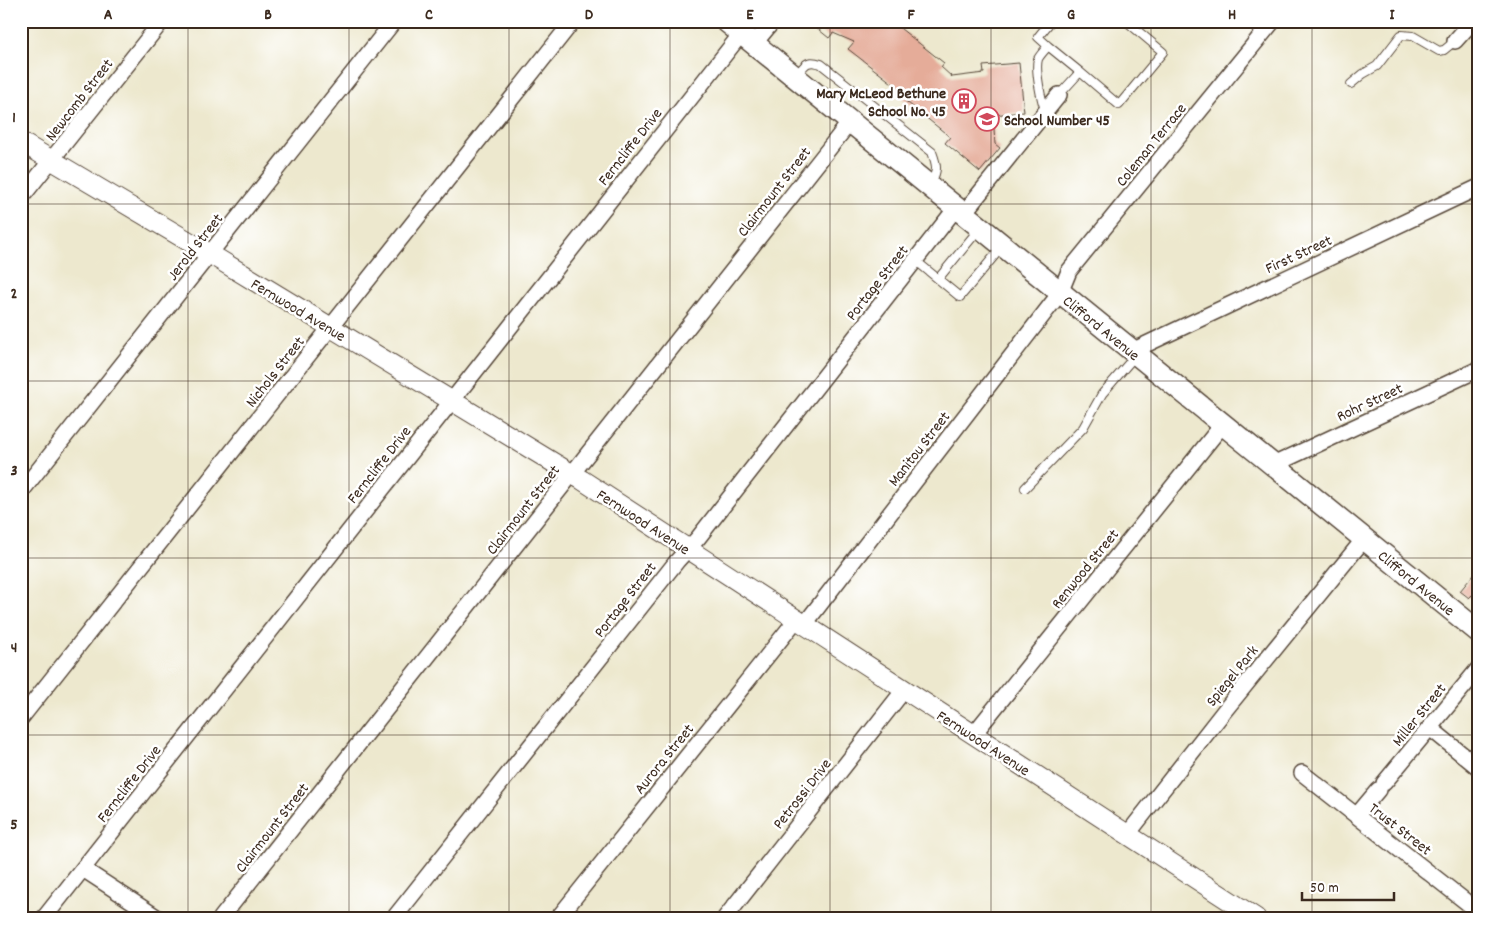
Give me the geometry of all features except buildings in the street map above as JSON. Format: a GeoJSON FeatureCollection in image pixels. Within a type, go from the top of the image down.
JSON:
{"type":"FeatureCollection","features":[{"type":"Feature","properties":{"kind":"main road","name":"Clifford Avenue"},"geometry":{"type":"LineString","coordinates":[[740,33],[1479,632]]}},
{"type":"Feature","properties":{"kind":"street","name":"Newcomb Street"},"geometry":{"type":"LineString","coordinates":[[21,198],[162,21]]}},
{"type":"Feature","properties":{"kind":"street","name":"Jerold Street"},"geometry":{"type":"LineString","coordinates":[[21,492],[394,21]]}},
{"type":"Feature","properties":{"kind":"street","name":"Nichols Street"},"geometry":{"type":"LineString","coordinates":[[21,718],[572,21]]}},
{"type":"Feature","properties":{"kind":"street","name":"Ferncliffe Drive"},"geometry":{"type":"LineString","coordinates":[[44,918],[740,33],[773,21]]}},
{"type":"Feature","properties":{"kind":"street","name":"Coleman Terrace"},"geometry":{"type":"LineString","coordinates":[[1060,293],[1069,272],[1273,21]]}},
{"type":"Feature","properties":{"kind":"street"},"geometry":{"type":"LineString","coordinates":[[1455,41],[1472,21]]}},
{"type":"Feature","properties":{"kind":"street","name":"Portage Street"},"geometry":{"type":"LineString","coordinates":[[394,918],[915,260],[1059,95]]}},
{"type":"Feature","properties":{"kind":"street","name":"Clairmount Street"},"geometry":{"type":"LineString","coordinates":[[221,918],[850,122]]}},
{"type":"Feature","properties":{"kind":"street","name":"Fernwood Avenue"},"geometry":{"type":"LineString","coordinates":[[21,142],[210,254],[572,474],[1256,918]]}},
{"type":"Feature","properties":{"kind":"street","name":"First Street"},"geometry":{"type":"LineString","coordinates":[[1134,353],[1479,187]]}},
{"type":"Feature","properties":{"kind":"street","name":"Manitou Street"},"geometry":{"type":"LineString","coordinates":[[800,622],[1060,293]]}},
{"type":"Feature","properties":{"kind":"street","name":"Rohr Street"},"geometry":{"type":"LineString","coordinates":[[1273,465],[1479,369]]}},
{"type":"Feature","properties":{"kind":"street","name":"Renwood Street"},"geometry":{"type":"LineString","coordinates":[[973,735],[1223,424]]}},
{"type":"Feature","properties":{"kind":"street","name":"Spiegel Park"},"geometry":{"type":"LineString","coordinates":[[1128,835],[1225,710],[1364,539]]}},
{"type":"Feature","properties":{"kind":"street","name":"Aurora Street"},"geometry":{"type":"LineString","coordinates":[[558,918],[800,622]]}},
{"type":"Feature","properties":{"kind":"street","name":"Miller Street"},"geometry":{"type":"LineString","coordinates":[[1357,815],[1479,668]]}},
{"type":"Feature","properties":{"kind":"street","name":"Petrossi Drive"},"geometry":{"type":"LineString","coordinates":[[725,918],[904,690]]}},
{"type":"Feature","properties":{"kind":"street"},"geometry":{"type":"LineString","coordinates":[[1430,728],[1479,768]]}},
{"type":"Feature","properties":{"kind":"street","name":"Trust Street"},"geometry":{"type":"LineString","coordinates":[[1302,773],[1479,912]]}},
{"type":"Feature","properties":{"kind":"street"},"geometry":{"type":"LineString","coordinates":[[83,869],[158,918]]}},
{"type":"Feature","properties":{"kind":"lane"},"geometry":{"type":"LineString","coordinates":[[1051,21],[1038,38],[1119,105],[1163,52],[1126,21]]}},
{"type":"Feature","properties":{"kind":"lane"},"geometry":{"type":"LineString","coordinates":[[1351,84],[1362,74],[1377,66],[1401,35],[1412,36],[1440,51],[1455,41]]}},
{"type":"Feature","properties":{"kind":"lane"},"geometry":{"type":"LineString","coordinates":[[1046,111],[1042,96],[1038,59],[1048,46]]}},
{"type":"Feature","properties":{"kind":"lane"},"geometry":{"type":"LineString","coordinates":[[794,77],[806,64],[812,61],[821,64],[932,152],[937,165],[937,171],[930,187]]}},
{"type":"Feature","properties":{"kind":"lane"},"geometry":{"type":"LineString","coordinates":[[1059,95],[1080,72]]}},
{"type":"Feature","properties":{"kind":"lane"},"geometry":{"type":"LineString","coordinates":[[938,279],[980,228]]}},
{"type":"Feature","properties":{"kind":"lane"},"geometry":{"type":"LineString","coordinates":[[915,260],[960,297],[1003,246]]}},
{"type":"Feature","properties":{"kind":"lane"},"geometry":{"type":"LineString","coordinates":[[1025,488],[1083,428],[1102,394],[1134,353]]}},
{"type":"Feature","properties":{"kind":"place","name":"Mary McLeod Bethune School No. 45"},"geometry":{"type":"Point","coordinates":[964,101]}},
{"type":"Feature","properties":{"kind":"place","name":"School Number 45"},"geometry":{"type":"Point","coordinates":[987,119]}}]}
